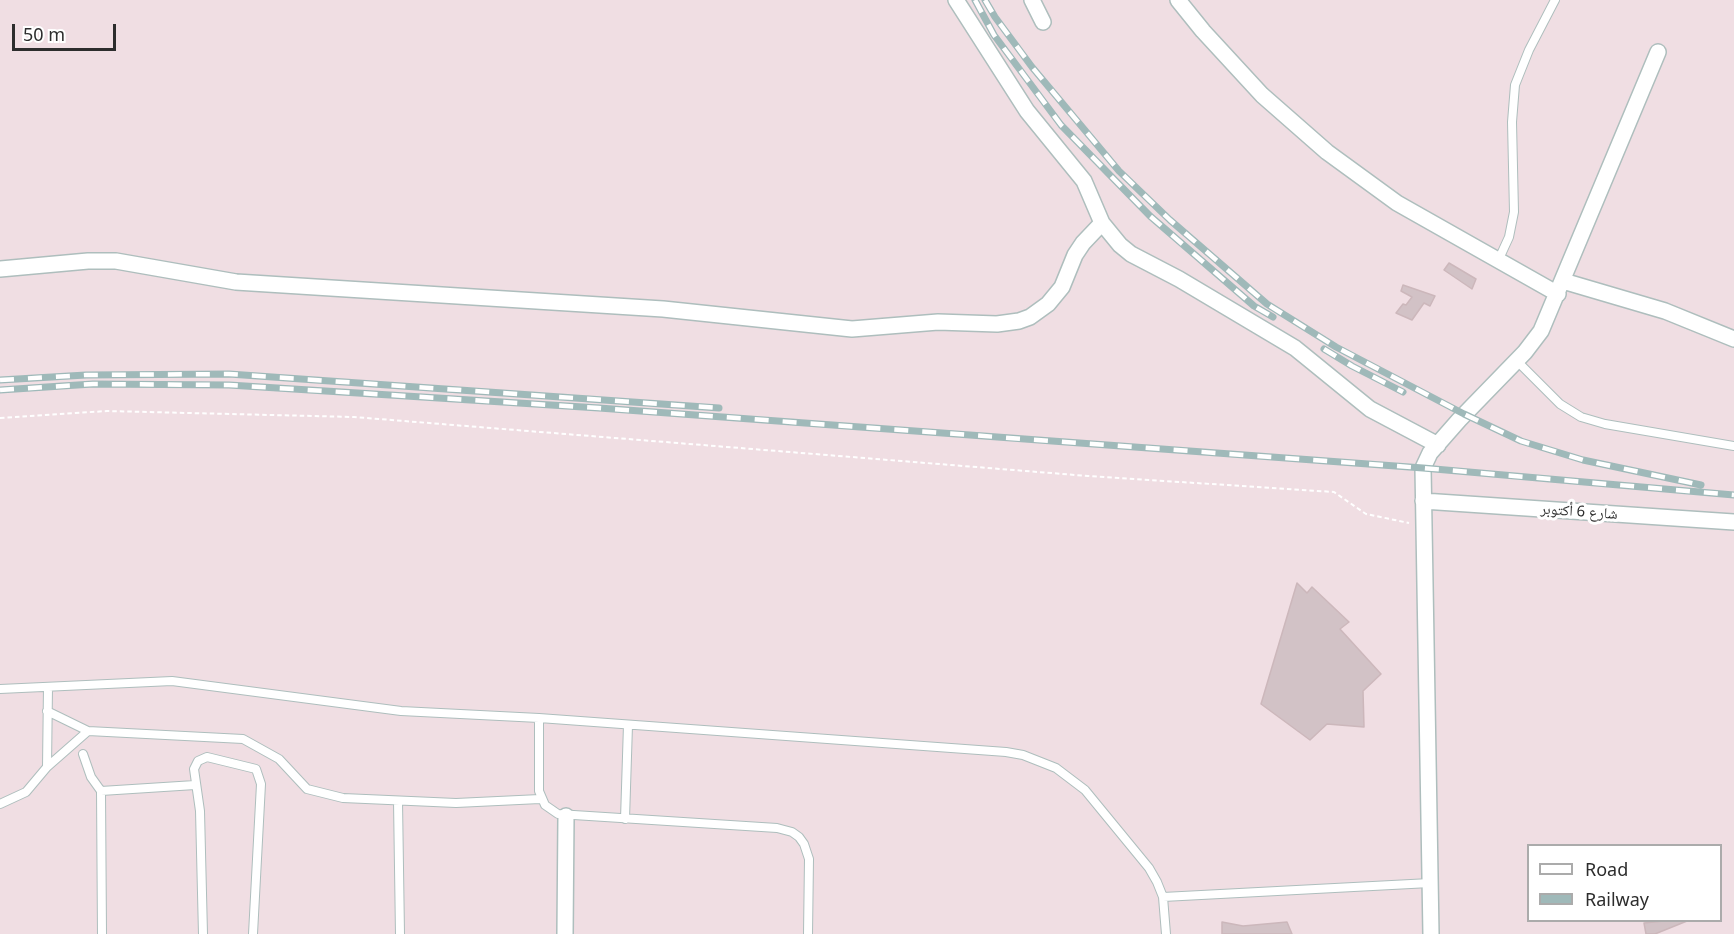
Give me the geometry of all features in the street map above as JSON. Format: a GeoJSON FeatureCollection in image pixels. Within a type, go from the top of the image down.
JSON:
{"type":"FeatureCollection","features":[{"type":"Feature","properties":{"kind":"street"},"geometry":{"type":"LineString","coordinates":[[956,0],[1027,111],[1088,187],[1102,224],[1120,245],[1131,254],[1179,279],[1276,336],[1313,362],[1364,406],[1438,445]]}},
{"type":"Feature","properties":{"kind":"street"},"geometry":{"type":"LineString","coordinates":[[1032,0],[1043,22]]}},
{"type":"Feature","properties":{"kind":"street"},"geometry":{"type":"LineString","coordinates":[[1179,0],[1203,31],[1254,87],[1327,152],[1397,203],[1498,261],[1560,288],[1665,311],[1734,339]]}},
{"type":"Feature","properties":{"kind":"street"},"geometry":{"type":"LineString","coordinates":[[1431,934],[1423,468],[1426,460],[1464,414],[1517,360],[1541,331],[1658,52]]}},
{"type":"Feature","properties":{"kind":"street"},"geometry":{"type":"LineString","coordinates":[[0,270],[74,262],[109,261],[237,282],[663,309],[852,329],[938,322],[997,324],[1030,317],[1048,304],[1062,287],[1075,255],[1083,243],[1102,224]]}},
{"type":"Feature","properties":{"kind":"street","name":"شارع 6 أكتوبر"},"geometry":{"type":"LineString","coordinates":[[1423,501],[1734,522]]}},
{"type":"Feature","properties":{"kind":"street"},"geometry":{"type":"LineString","coordinates":[[565,934],[566,816]]}},
{"type":"Feature","properties":{"kind":"lane"},"geometry":{"type":"LineString","coordinates":[[1498,261],[1509,237],[1514,212],[1512,122],[1515,85],[1528,50],[1555,0]]}},
{"type":"Feature","properties":{"kind":"lane"},"geometry":{"type":"LineString","coordinates":[[1517,360],[1560,404],[1581,417],[1605,424],[1734,446]]}},
{"type":"Feature","properties":{"kind":"lane"},"geometry":{"type":"LineString","coordinates":[[0,689],[172,681],[401,711],[539,718],[1006,752],[1040,760],[1064,773],[1085,790],[1158,882],[1163,897],[1166,934]]}},
{"type":"Feature","properties":{"kind":"lane"},"geometry":{"type":"LineString","coordinates":[[47,767],[48,687]]}},
{"type":"Feature","properties":{"kind":"lane"},"geometry":{"type":"LineString","coordinates":[[48,711],[88,731],[243,739],[279,759],[307,789],[344,798],[456,803],[540,799]]}},
{"type":"Feature","properties":{"kind":"lane"},"geometry":{"type":"LineString","coordinates":[[539,718],[539,791],[540,799],[550,811],[566,816],[777,828],[792,832],[804,843],[809,859],[808,934]]}},
{"type":"Feature","properties":{"kind":"lane"},"geometry":{"type":"LineString","coordinates":[[625,819],[628,725]]}},
{"type":"Feature","properties":{"kind":"lane"},"geometry":{"type":"LineString","coordinates":[[0,804],[26,792],[47,767],[88,731]]}},
{"type":"Feature","properties":{"kind":"lane"},"geometry":{"type":"LineString","coordinates":[[82,754],[101,791],[102,934]]}},
{"type":"Feature","properties":{"kind":"lane"},"geometry":{"type":"LineString","coordinates":[[203,934],[200,811],[194,768],[198,761],[207,757],[256,769],[261,783],[253,934]]}},
{"type":"Feature","properties":{"kind":"lane"},"geometry":{"type":"LineString","coordinates":[[101,791],[195,785]]}},
{"type":"Feature","properties":{"kind":"lane"},"geometry":{"type":"LineString","coordinates":[[398,801],[400,934]]}},
{"type":"Feature","properties":{"kind":"lane"},"geometry":{"type":"LineString","coordinates":[[1163,897],[1430,883]]}},
{"type":"Feature","properties":{"kind":"path"},"geometry":{"type":"LineString","coordinates":[[0,418],[107,411],[354,417],[1076,475],[1334,492],[1366,514],[1424,525]]}},
{"type":"Feature","properties":{"kind":"building"},"geometry":{"type":"Polygon","coordinates":[[[1449,263],[1476,279],[1472,289],[1444,270],[1449,263]]]}},
{"type":"Feature","properties":{"kind":"building"},"geometry":{"type":"Polygon","coordinates":[[[1403,285],[1435,296],[1430,306],[1424,303],[1412,320],[1396,313],[1412,297],[1401,291],[1403,285]]]}},
{"type":"Feature","properties":{"kind":"building"},"geometry":{"type":"Polygon","coordinates":[[[1297,583],[1307,593],[1312,587],[1349,622],[1340,629],[1381,674],[1363,691],[1364,727],[1327,724],[1310,740],[1261,704],[1297,583]]]}},
{"type":"Feature","properties":{"kind":"building"},"geometry":{"type":"Polygon","coordinates":[[[1222,922],[1243,926],[1287,922],[1292,934],[1222,934],[1222,922]]]}},
{"type":"Feature","properties":{"kind":"building"},"geometry":{"type":"Polygon","coordinates":[[[1685,922],[1655,934],[1646,934],[1644,923],[1685,922]]]}},
{"type":"Feature","properties":{"kind":"railway"},"geometry":{"type":"LineString","coordinates":[[975,0],[994,35],[1061,125],[1150,216],[1254,306],[1273,317]]}},
{"type":"Feature","properties":{"kind":"railway"},"geometry":{"type":"LineString","coordinates":[[985,0],[1032,67],[1119,171],[1170,220],[1267,304],[1336,347],[1521,441],[1583,460],[1701,485]]}},
{"type":"Feature","properties":{"kind":"railway"},"geometry":{"type":"LineString","coordinates":[[1324,349],[1403,392]]}},
{"type":"Feature","properties":{"kind":"railway"},"geometry":{"type":"LineString","coordinates":[[0,380],[86,375],[229,374],[719,408]]}},
{"type":"Feature","properties":{"kind":"railway"},"geometry":{"type":"LineString","coordinates":[[0,390],[93,384],[229,385],[599,408],[1423,468],[1734,495]]}}]}
